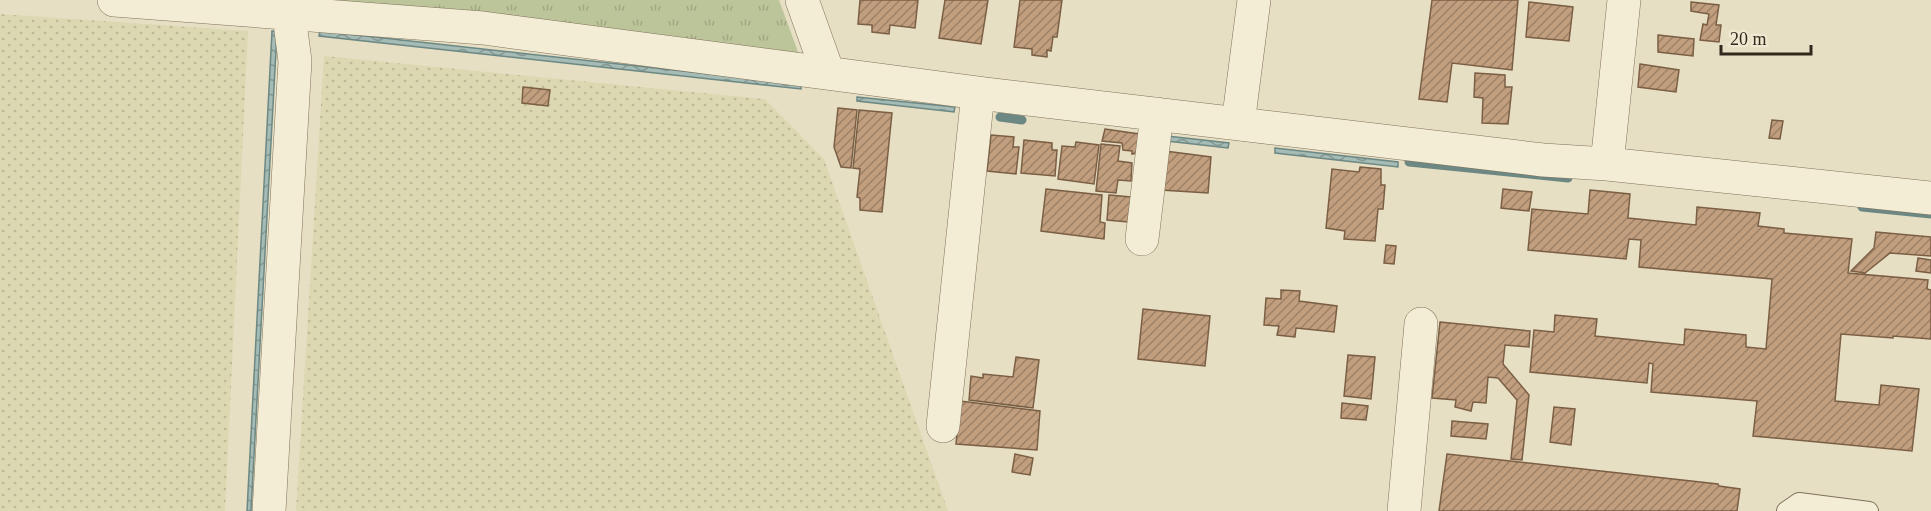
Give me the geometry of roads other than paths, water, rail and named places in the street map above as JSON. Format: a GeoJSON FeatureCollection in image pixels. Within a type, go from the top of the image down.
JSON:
{"type":"FeatureCollection","features":[{"type":"Feature","properties":{"kind":"street"},"geometry":{"type":"LineString","coordinates":[[114,0],[288,7],[483,28],[978,93],[1543,160],[1606,164],[1931,198]]}},
{"type":"Feature","properties":{"kind":"street"},"geometry":{"type":"LineString","coordinates":[[802,0],[828,73]]}},
{"type":"Feature","properties":{"kind":"street"},"geometry":{"type":"LineString","coordinates":[[1238,124],[1254,0]]}},
{"type":"Feature","properties":{"kind":"street"},"geometry":{"type":"LineString","coordinates":[[1606,164],[1624,0]]}},
{"type":"Feature","properties":{"kind":"street"},"geometry":{"type":"LineString","coordinates":[[269,511],[295,62],[288,7]]}},
{"type":"Feature","properties":{"kind":"street"},"geometry":{"type":"LineString","coordinates":[[943,426],[978,93]]}},
{"type":"Feature","properties":{"kind":"street"},"geometry":{"type":"LineString","coordinates":[[1142,239],[1156,114]]}},
{"type":"Feature","properties":{"kind":"street"},"geometry":{"type":"LineString","coordinates":[[1404,511],[1421,324]]}},
{"type":"Feature","properties":{"kind":"lane"},"geometry":{"type":"LineString","coordinates":[[1786,511],[1799,502],[1869,511]]}},
{"type":"Feature","properties":{"kind":"water"},"geometry":{"type":"Polygon","coordinates":[[[272,31],[277,32],[251,511],[247,511],[272,31]]]}},
{"type":"Feature","properties":{"kind":"water"},"geometry":{"type":"Polygon","coordinates":[[[320,31],[801,84],[801,89],[319,36],[320,31]]]}},
{"type":"Feature","properties":{"kind":"water"},"geometry":{"type":"Polygon","coordinates":[[[857,97],[955,107],[954,112],[857,101],[857,97]]]}},
{"type":"Feature","properties":{"kind":"water"},"geometry":{"type":"Polygon","coordinates":[[[1167,136],[1229,143],[1228,148],[1167,141],[1167,136]]]}},
{"type":"Feature","properties":{"kind":"water"},"geometry":{"type":"Polygon","coordinates":[[[1275,148],[1398,162],[1398,167],[1275,153],[1275,148]]]}},
{"type":"Feature","properties":{"kind":"waterway"},"geometry":{"type":"LineString","coordinates":[[1000,117],[1022,120]]}},
{"type":"Feature","properties":{"kind":"waterway"},"geometry":{"type":"LineString","coordinates":[[1409,162],[1568,178]]}},
{"type":"Feature","properties":{"kind":"waterway"},"geometry":{"type":"LineString","coordinates":[[1862,207],[1931,214]]}}]}
